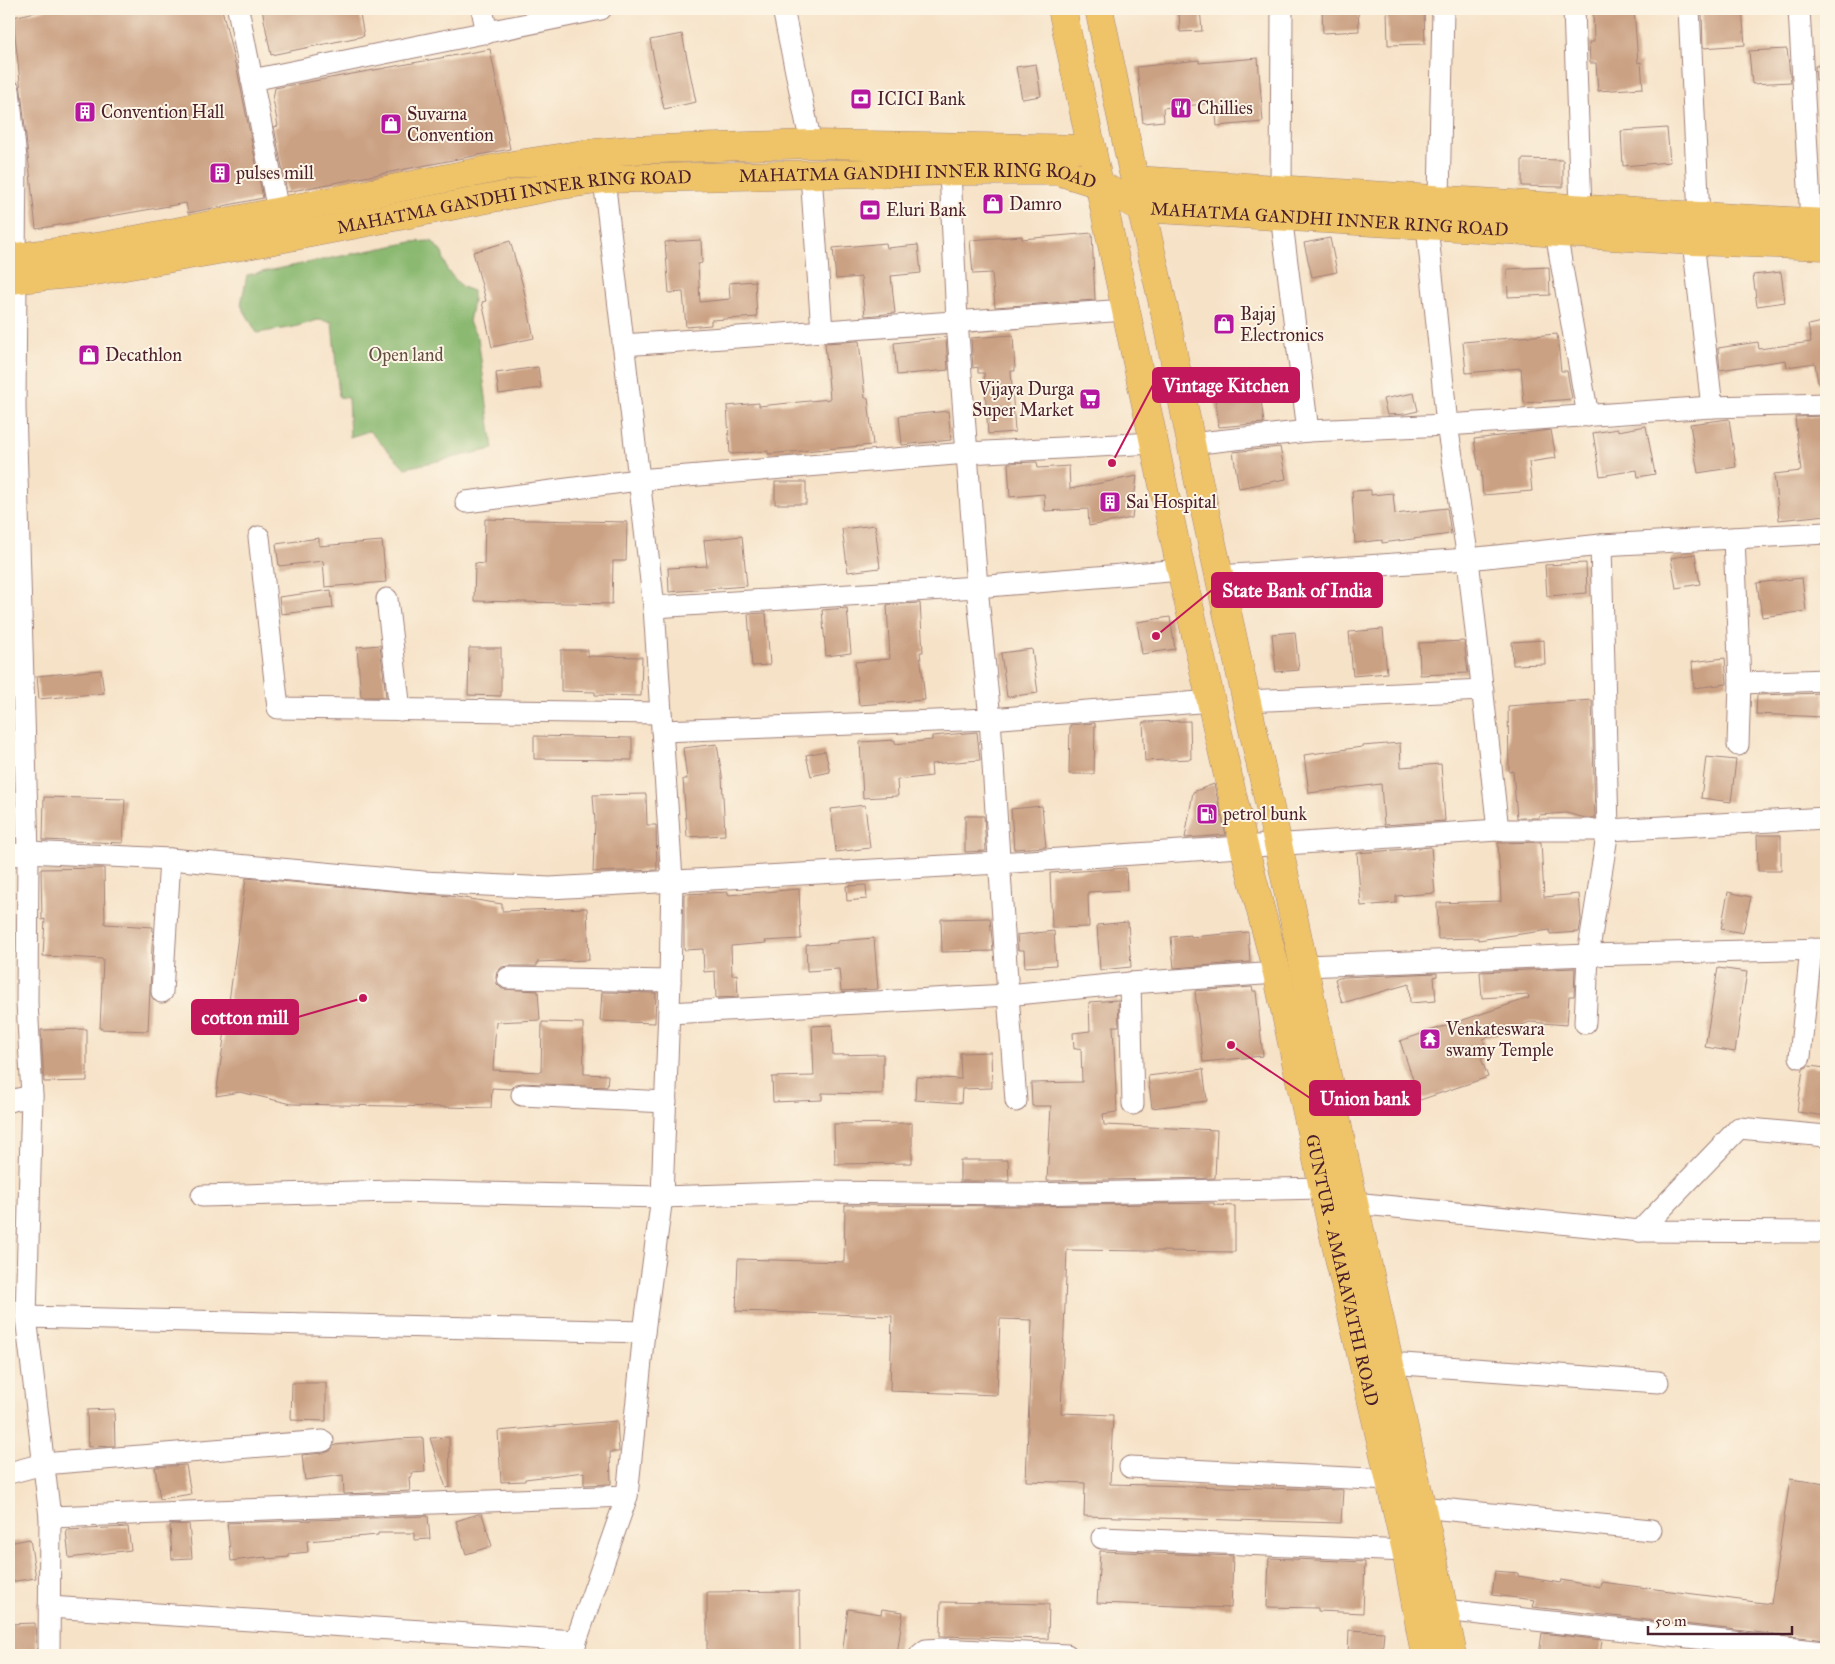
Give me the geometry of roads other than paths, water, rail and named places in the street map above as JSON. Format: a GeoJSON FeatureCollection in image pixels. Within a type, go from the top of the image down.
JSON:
{"type":"FeatureCollection","features":[{"type":"Feature","properties":{"kind":"main road","name":"GUNTUR - AMARAVATHI ROAD"},"geometry":{"type":"LineString","coordinates":[[1062,9],[1181,570],[1244,846],[1277,973],[1323,1188],[1406,1551],[1425,1655]]}},
{"type":"Feature","properties":{"kind":"main road","name":"GUNTUR - AMARAVATHI ROAD"},"geometry":{"type":"LineString","coordinates":[[1099,9],[1165,313],[1190,444],[1453,1655]]}},
{"type":"Feature","properties":{"kind":"main road","name":"MAHATMA GANDHI INNER RING ROAD"},"geometry":{"type":"LineString","coordinates":[[12,269],[104,246],[518,164],[584,154],[629,150],[811,144],[1092,149]]}},
{"type":"Feature","properties":{"kind":"main road","name":"MAHATMA GANDHI INNER RING ROAD"},"geometry":{"type":"LineString","coordinates":[[12,269],[90,272],[259,243],[555,186],[604,179],[950,171],[1057,171],[1100,184],[1141,208],[1556,233],[1696,229],[1819,222]]}},
{"type":"Feature","properties":{"kind":"main road","name":"MAHATMA GANDHI INNER RING ROAD"},"geometry":{"type":"LineString","coordinates":[[1136,180],[1581,208],[1696,229],[1826,246]]}},
{"type":"Feature","properties":{"kind":"main road"},"geometry":{"type":"LineString","coordinates":[[1166,499],[1201,493]]}},
{"type":"Feature","properties":{"kind":"street"},"geometry":{"type":"LineString","coordinates":[[238,9],[278,212]]}},
{"type":"Feature","properties":{"kind":"street"},"geometry":{"type":"LineString","coordinates":[[482,9],[487,33]]}},
{"type":"Feature","properties":{"kind":"street"},"geometry":{"type":"LineString","coordinates":[[252,80],[601,9]]}},
{"type":"Feature","properties":{"kind":"street"},"geometry":{"type":"LineString","coordinates":[[783,9],[811,144]]}},
{"type":"Feature","properties":{"kind":"street"},"geometry":{"type":"LineString","coordinates":[[1281,189],[1282,9]]}},
{"type":"Feature","properties":{"kind":"street"},"geometry":{"type":"LineString","coordinates":[[1439,199],[1443,9]]}},
{"type":"Feature","properties":{"kind":"street"},"geometry":{"type":"LineString","coordinates":[[1574,9],[1581,208]]}},
{"type":"Feature","properties":{"kind":"street"},"geometry":{"type":"LineString","coordinates":[[1689,9],[1696,229],[1712,407]]}},
{"type":"Feature","properties":{"kind":"street"},"geometry":{"type":"LineString","coordinates":[[1799,9],[1819,222]]}},
{"type":"Feature","properties":{"kind":"street"},"geometry":{"type":"LineString","coordinates":[[9,90],[12,159],[12,408],[18,854],[18,1004],[32,1096],[26,1317],[50,1517],[49,1655]]}},
{"type":"Feature","properties":{"kind":"street"},"geometry":{"type":"LineString","coordinates":[[950,171],[957,321],[977,587],[990,718],[1016,1101]]}},
{"type":"Feature","properties":{"kind":"street"},"geometry":{"type":"LineString","coordinates":[[811,174],[822,331]]}},
{"type":"Feature","properties":{"kind":"street"},"geometry":{"type":"LineString","coordinates":[[49,1607],[574,1648],[627,1496],[644,1332],[662,1197],[670,981],[672,880],[654,607],[604,179]]}},
{"type":"Feature","properties":{"kind":"street"},"geometry":{"type":"LineString","coordinates":[[1281,216],[1308,431]]}},
{"type":"Feature","properties":{"kind":"street"},"geometry":{"type":"LineString","coordinates":[[1427,226],[1447,425],[1468,559],[1498,830]]}},
{"type":"Feature","properties":{"kind":"street"},"geometry":{"type":"LineString","coordinates":[[1556,233],[1588,416]]}},
{"type":"Feature","properties":{"kind":"street"},"geometry":{"type":"LineString","coordinates":[[623,345],[1126,310]]}},
{"type":"Feature","properties":{"kind":"street"},"geometry":{"type":"LineString","coordinates":[[1190,444],[1308,431],[1447,425],[1712,407],[1826,404]]}},
{"type":"Feature","properties":{"kind":"street"},"geometry":{"type":"LineString","coordinates":[[466,502],[638,480],[967,453],[1154,443]]}},
{"type":"Feature","properties":{"kind":"street"},"geometry":{"type":"LineString","coordinates":[[1219,576],[1468,559],[1601,545],[1826,533]]}},
{"type":"Feature","properties":{"kind":"street"},"geometry":{"type":"LineString","coordinates":[[259,537],[278,708],[400,710],[662,722],[990,718],[1211,701]]}},
{"type":"Feature","properties":{"kind":"street"},"geometry":{"type":"LineString","coordinates":[[1734,538],[1740,683],[1738,745]]}},
{"type":"Feature","properties":{"kind":"street"},"geometry":{"type":"LineString","coordinates":[[1585,1022],[1588,955],[1608,830],[1601,545]]}},
{"type":"Feature","properties":{"kind":"street"},"geometry":{"type":"LineString","coordinates":[[654,607],[977,587],[1181,570]]}},
{"type":"Feature","properties":{"kind":"street"},"geometry":{"type":"LineString","coordinates":[[387,599],[400,710]]}},
{"type":"Feature","properties":{"kind":"street"},"geometry":{"type":"LineString","coordinates":[[1740,683],[1826,680]]}},
{"type":"Feature","properties":{"kind":"street"},"geometry":{"type":"LineString","coordinates":[[1247,701],[1483,690]]}},
{"type":"Feature","properties":{"kind":"street"},"geometry":{"type":"LineString","coordinates":[[18,854],[170,859],[423,882],[550,888],[999,863],[1498,830],[1608,830],[1826,818]]}},
{"type":"Feature","properties":{"kind":"street"},"geometry":{"type":"LineString","coordinates":[[162,992],[170,859]]}},
{"type":"Feature","properties":{"kind":"street"},"geometry":{"type":"LineString","coordinates":[[1304,966],[1588,955],[1819,949],[1800,1057]]}},
{"type":"Feature","properties":{"kind":"street"},"geometry":{"type":"LineString","coordinates":[[669,1013],[1008,995],[1130,983],[1277,973]]}},
{"type":"Feature","properties":{"kind":"street"},"geometry":{"type":"LineString","coordinates":[[508,978],[670,981]]}},
{"type":"Feature","properties":{"kind":"street"},"geometry":{"type":"LineString","coordinates":[[1130,983],[1133,1104]]}},
{"type":"Feature","properties":{"kind":"street"},"geometry":{"type":"LineString","coordinates":[[522,1095],[666,1102]]}},
{"type":"Feature","properties":{"kind":"street"},"geometry":{"type":"LineString","coordinates":[[9,1101],[32,1096]]}},
{"type":"Feature","properties":{"kind":"street"},"geometry":{"type":"LineString","coordinates":[[1640,1231],[1739,1128],[1826,1136]]}},
{"type":"Feature","properties":{"kind":"street"},"geometry":{"type":"LineString","coordinates":[[202,1196],[394,1191],[662,1197],[816,1192],[1026,1194],[1323,1188]]}},
{"type":"Feature","properties":{"kind":"street"},"geometry":{"type":"LineString","coordinates":[[1354,1203],[1640,1231],[1826,1232]]}},
{"type":"Feature","properties":{"kind":"street"},"geometry":{"type":"LineString","coordinates":[[26,1317],[644,1332]]}},
{"type":"Feature","properties":{"kind":"street"},"geometry":{"type":"LineString","coordinates":[[1389,1363],[1658,1382]]}},
{"type":"Feature","properties":{"kind":"street"},"geometry":{"type":"LineString","coordinates":[[9,1473],[43,1464],[323,1440]]}},
{"type":"Feature","properties":{"kind":"street"},"geometry":{"type":"LineString","coordinates":[[1130,1468],[1390,1480]]}},
{"type":"Feature","properties":{"kind":"street"},"geometry":{"type":"LineString","coordinates":[[50,1517],[627,1496]]}},
{"type":"Feature","properties":{"kind":"street"},"geometry":{"type":"LineString","coordinates":[[1421,1507],[1651,1530]]}},
{"type":"Feature","properties":{"kind":"street"},"geometry":{"type":"LineString","coordinates":[[1102,1538],[1406,1551]]}},
{"type":"Feature","properties":{"kind":"street"},"geometry":{"type":"LineString","coordinates":[[1444,1610],[1823,1652]]}},
{"type":"Feature","properties":{"kind":"street"},"geometry":{"type":"LineString","coordinates":[[920,1655],[926,1650],[941,1649],[1067,1655]]}},
{"type":"Feature","properties":{"kind":"place","name":"ICICI Bank"},"geometry":{"type":"Point","coordinates":[861,99]}},
{"type":"Feature","properties":{"kind":"place","name":"Chillies"},"geometry":{"type":"Point","coordinates":[1181,108]}},
{"type":"Feature","properties":{"kind":"place","name":"Convention Hall"},"geometry":{"type":"Point","coordinates":[85,112]}},
{"type":"Feature","properties":{"kind":"place","name":"Suvarna Convention"},"geometry":{"type":"Point","coordinates":[391,124]}},
{"type":"Feature","properties":{"kind":"place","name":"pulses mill"},"geometry":{"type":"Point","coordinates":[220,173]}},
{"type":"Feature","properties":{"kind":"place","name":"Damro"},"geometry":{"type":"Point","coordinates":[993,204]}},
{"type":"Feature","properties":{"kind":"place","name":"Eluri Bank"},"geometry":{"type":"Point","coordinates":[870,210]}},
{"type":"Feature","properties":{"kind":"place","name":"Bajaj Electronics"},"geometry":{"type":"Point","coordinates":[1224,324]}},
{"type":"Feature","properties":{"kind":"place","name":"Decathlon"},"geometry":{"type":"Point","coordinates":[89,355]}},
{"type":"Feature","properties":{"kind":"place","name":"Vijaya Durga Super Market"},"geometry":{"type":"Point","coordinates":[1090,399]}},
{"type":"Feature","properties":{"kind":"place","name":"Vintage Kitchen"},"geometry":{"type":"Point","coordinates":[1112,463]}},
{"type":"Feature","properties":{"kind":"place","name":"Sai Hospital"},"geometry":{"type":"Point","coordinates":[1110,502]}},
{"type":"Feature","properties":{"kind":"place","name":"State Bank of India"},"geometry":{"type":"Point","coordinates":[1156,636]}},
{"type":"Feature","properties":{"kind":"place","name":"petrol bunk"},"geometry":{"type":"Point","coordinates":[1207,814]}},
{"type":"Feature","properties":{"kind":"place","name":"cotton mill"},"geometry":{"type":"Point","coordinates":[363,998]}},
{"type":"Feature","properties":{"kind":"place","name":"Venkateswara swamy Temple"},"geometry":{"type":"Point","coordinates":[1430,1039]}},
{"type":"Feature","properties":{"kind":"place","name":"Union bank"},"geometry":{"type":"Point","coordinates":[1231,1045]}},
{"type":"Feature","properties":{"kind":"park label","name":"Open land"},"geometry":{"type":"Point","coordinates":[406,355]}}]}
